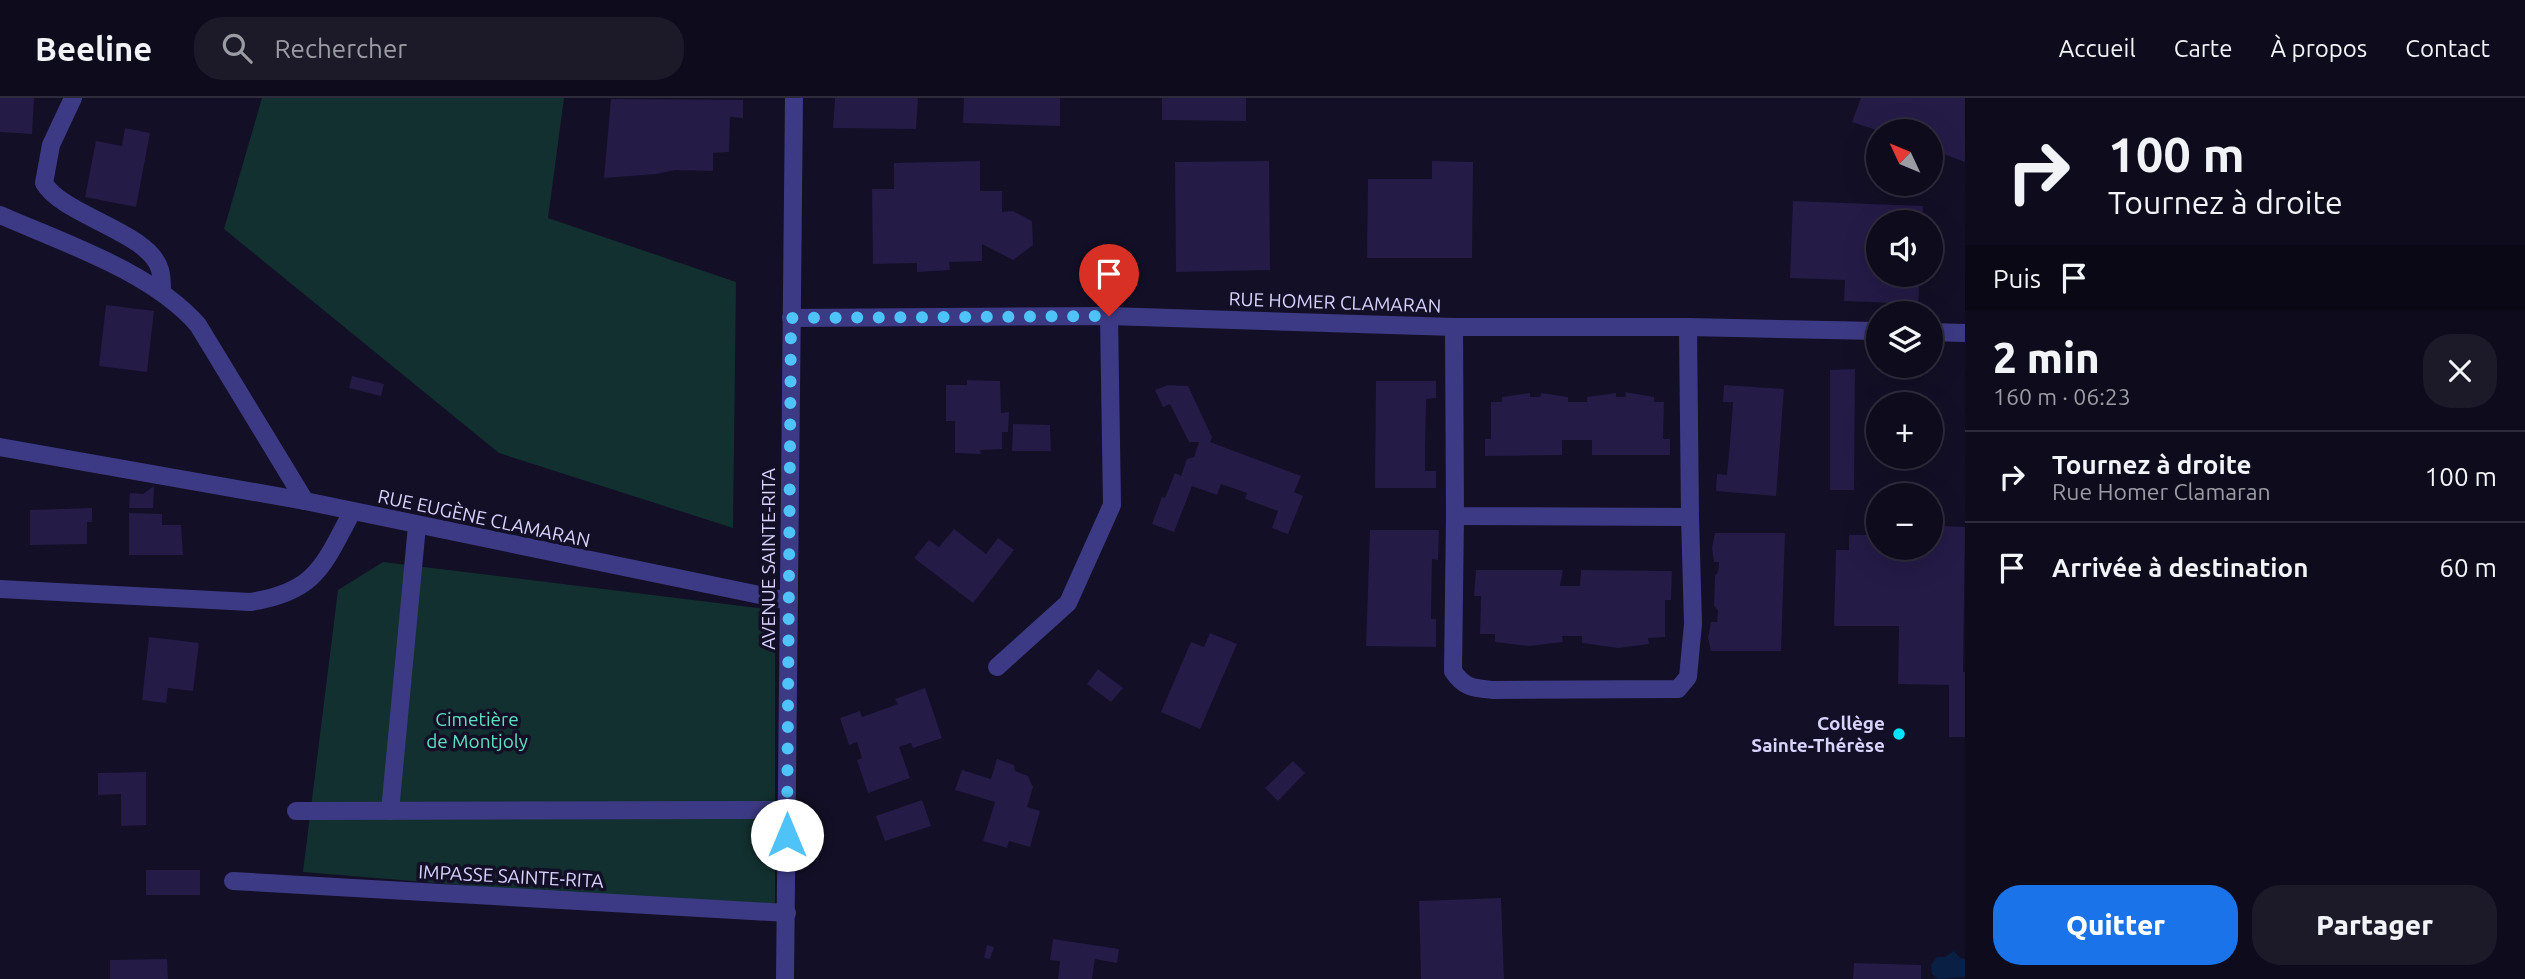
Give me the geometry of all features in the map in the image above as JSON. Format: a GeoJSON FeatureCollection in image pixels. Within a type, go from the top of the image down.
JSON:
{"type":"FeatureCollection","features":[{"type":"Feature","properties":{"kind":"street"},"geometry":{"type":"LineString","coordinates":[[73,98],[51,145],[44,183],[50,195],[118,231],[149,253],[160,268],[162,292]]}},
{"type":"Feature","properties":{"kind":"street","name":"AVENUE SAINTE-RITA"},"geometry":{"type":"LineString","coordinates":[[785,979],[794,98]]}},
{"type":"Feature","properties":{"kind":"street"},"geometry":{"type":"LineString","coordinates":[[0,215],[133,275],[162,292],[198,324],[305,501]]}},
{"type":"Feature","properties":{"kind":"street"},"geometry":{"type":"LineString","coordinates":[[997,667],[1068,603],[1112,505],[1109,316]]}},
{"type":"Feature","properties":{"kind":"street","name":"RUE HOMER CLAMARAN"},"geometry":{"type":"LineString","coordinates":[[791,318],[1109,316],[1454,327],[1688,327],[1866,331]]}},
{"type":"Feature","properties":{"kind":"street"},"geometry":{"type":"LineString","coordinates":[[1454,327],[1454,671],[1468,687],[1493,690],[1678,689],[1688,677],[1693,624],[1688,327]]}},
{"type":"Feature","properties":{"kind":"street"},"geometry":{"type":"LineString","coordinates":[[1943,332],[1965,333]]}},
{"type":"Feature","properties":{"kind":"street"},"geometry":{"type":"LineString","coordinates":[[0,447],[305,501],[352,512]]}},
{"type":"Feature","properties":{"kind":"street","name":"RUE EUGÈNE CLAMARAN"},"geometry":{"type":"LineString","coordinates":[[0,589],[250,602],[264,600],[296,590],[310,580],[327,559],[352,512],[789,601]]}},
{"type":"Feature","properties":{"kind":"street"},"geometry":{"type":"LineString","coordinates":[[1455,516],[1690,517]]}},
{"type":"Feature","properties":{"kind":"street"},"geometry":{"type":"LineString","coordinates":[[390,811],[417,526]]}},
{"type":"Feature","properties":{"kind":"street"},"geometry":{"type":"LineString","coordinates":[[296,811],[787,810]]}},
{"type":"Feature","properties":{"kind":"street","name":"IMPASSE SAINTE-RITA"},"geometry":{"type":"LineString","coordinates":[[233,881],[786,913]]}},
{"type":"Feature","properties":{"kind":"green space"},"geometry":{"type":"Polygon","coordinates":[[[262,98],[564,98],[548,218],[736,282],[733,528],[499,453],[224,229],[262,98]]]}},
{"type":"Feature","properties":{"kind":"green space","name":"Cimetière de Montjoly"},"geometry":{"type":"Polygon","coordinates":[[[383,562],[775,610],[775,911],[303,872],[338,590],[383,562]]]}},
{"type":"Feature","properties":{"kind":"water"},"geometry":{"type":"Polygon","coordinates":[[[1954,951],[1960,958],[1965,959],[1965,977],[1938,979],[1932,974],[1931,965],[1937,957],[1945,957],[1954,951]]]}},
{"type":"Feature","properties":{"kind":"building"},"geometry":{"type":"Polygon","coordinates":[[[0,98],[34,98],[32,134],[0,132],[0,98]]]}},
{"type":"Feature","properties":{"kind":"building"},"geometry":{"type":"Polygon","coordinates":[[[835,98],[918,98],[916,129],[833,128],[835,98]]]}},
{"type":"Feature","properties":{"kind":"building"},"geometry":{"type":"Polygon","coordinates":[[[964,98],[1060,98],[1060,126],[963,123],[964,98]]]}},
{"type":"Feature","properties":{"kind":"building"},"geometry":{"type":"Polygon","coordinates":[[[1162,98],[1246,98],[1246,121],[1162,120],[1162,98]]]}},
{"type":"Feature","properties":{"kind":"building"},"geometry":{"type":"Polygon","coordinates":[[[1861,98],[1965,98],[1965,162],[1943,154],[1943,119],[1866,119],[1866,127],[1852,122],[1861,98]]]}},
{"type":"Feature","properties":{"kind":"building"},"geometry":{"type":"Polygon","coordinates":[[[611,99],[743,100],[743,118],[730,117],[729,152],[713,153],[713,171],[675,170],[604,178],[611,99]]]}},
{"type":"Feature","properties":{"kind":"building"},"geometry":{"type":"Polygon","coordinates":[[[125,128],[150,133],[136,207],[85,197],[96,141],[122,146],[125,128]]]}},
{"type":"Feature","properties":{"kind":"building"},"geometry":{"type":"Polygon","coordinates":[[[980,161],[980,191],[1002,191],[1002,212],[1013,211],[1032,221],[1033,245],[1013,260],[982,244],[982,261],[949,262],[950,270],[917,272],[917,263],[873,264],[872,189],[894,189],[894,163],[980,161]]]}},
{"type":"Feature","properties":{"kind":"building"},"geometry":{"type":"Polygon","coordinates":[[[1269,161],[1270,270],[1176,272],[1175,162],[1269,161]]]}},
{"type":"Feature","properties":{"kind":"building"},"geometry":{"type":"Polygon","coordinates":[[[1432,161],[1473,162],[1472,258],[1367,258],[1368,179],[1432,179],[1432,161]]]}},
{"type":"Feature","properties":{"kind":"building"},"geometry":{"type":"Polygon","coordinates":[[[1793,201],[1923,206],[1923,210],[1866,210],[1866,287],[1919,287],[1918,301],[1844,301],[1845,280],[1790,278],[1793,201]]]}},
{"type":"Feature","properties":{"kind":"building"},"geometry":{"type":"Polygon","coordinates":[[[106,305],[154,311],[147,372],[99,366],[106,305]]]}},
{"type":"Feature","properties":{"kind":"building"},"geometry":{"type":"Polygon","coordinates":[[[1855,369],[1854,490],[1830,490],[1830,370],[1855,369]]]}},
{"type":"Feature","properties":{"kind":"building"},"geometry":{"type":"Polygon","coordinates":[[[352,376],[384,384],[381,396],[349,388],[352,376]]]}},
{"type":"Feature","properties":{"kind":"building"},"geometry":{"type":"Polygon","coordinates":[[[967,380],[1000,381],[1001,413],[1009,412],[1008,432],[1002,432],[1002,449],[980,450],[981,454],[955,453],[955,421],[946,421],[946,385],[967,385],[967,380]]]}},
{"type":"Feature","properties":{"kind":"building"},"geometry":{"type":"Polygon","coordinates":[[[1376,381],[1436,381],[1436,398],[1426,399],[1425,471],[1436,471],[1436,488],[1375,488],[1376,381]]]}},
{"type":"Feature","properties":{"kind":"building"},"geometry":{"type":"Polygon","coordinates":[[[1168,385],[1188,386],[1212,437],[1210,442],[1301,476],[1294,492],[1303,496],[1288,534],[1272,528],[1278,511],[1245,499],[1247,493],[1221,484],[1217,495],[1192,486],[1174,532],[1152,524],[1175,473],[1181,476],[1187,459],[1194,457],[1199,442],[1189,442],[1170,404],[1163,407],[1155,390],[1168,385]]]}},
{"type":"Feature","properties":{"kind":"building"},"geometry":{"type":"Polygon","coordinates":[[[1724,385],[1784,389],[1776,496],[1716,491],[1717,474],[1727,475],[1730,443],[1733,402],[1723,402],[1724,385]]]}},
{"type":"Feature","properties":{"kind":"building"},"geometry":{"type":"Polygon","coordinates":[[[1625,392],[1654,397],[1654,402],[1664,402],[1663,439],[1670,439],[1670,455],[1592,455],[1592,440],[1562,440],[1562,455],[1485,456],[1485,439],[1491,439],[1491,402],[1502,402],[1502,397],[1530,393],[1530,397],[1540,397],[1541,393],[1568,397],[1568,402],[1587,402],[1587,397],[1616,393],[1616,397],[1626,397],[1625,392]]]}},
{"type":"Feature","properties":{"kind":"building"},"geometry":{"type":"Polygon","coordinates":[[[1013,424],[1050,425],[1051,451],[1012,451],[1013,424]]]}},
{"type":"Feature","properties":{"kind":"building"},"geometry":{"type":"Polygon","coordinates":[[[154,486],[153,508],[129,508],[130,493],[143,494],[154,486]]]}},
{"type":"Feature","properties":{"kind":"building"},"geometry":{"type":"Polygon","coordinates":[[[92,508],[92,522],[87,522],[87,544],[30,545],[30,510],[92,508]]]}},
{"type":"Feature","properties":{"kind":"building"},"geometry":{"type":"Polygon","coordinates":[[[129,513],[162,514],[162,525],[181,525],[183,555],[129,555],[129,513]]]}},
{"type":"Feature","properties":{"kind":"building"},"geometry":{"type":"Polygon","coordinates":[[[1943,526],[1965,527],[1965,737],[1949,737],[1949,685],[1898,684],[1899,626],[1834,626],[1836,550],[1849,550],[1849,535],[1866,535],[1866,560],[1943,560],[1943,526]]]}},
{"type":"Feature","properties":{"kind":"building"},"geometry":{"type":"Polygon","coordinates":[[[954,529],[986,554],[998,538],[1014,550],[973,603],[914,558],[929,540],[939,547],[954,529]]]}},
{"type":"Feature","properties":{"kind":"building"},"geometry":{"type":"Polygon","coordinates":[[[1370,530],[1439,530],[1438,560],[1432,559],[1431,619],[1436,619],[1436,647],[1366,646],[1370,530]]]}},
{"type":"Feature","properties":{"kind":"building"},"geometry":{"type":"Polygon","coordinates":[[[1715,533],[1785,533],[1781,651],[1711,651],[1708,638],[1711,622],[1717,622],[1718,611],[1714,605],[1715,576],[1719,562],[1714,562],[1712,548],[1715,533]]]}},
{"type":"Feature","properties":{"kind":"building"},"geometry":{"type":"Polygon","coordinates":[[[1476,570],[1563,570],[1560,586],[1580,586],[1581,570],[1672,571],[1671,600],[1665,600],[1665,637],[1648,638],[1649,644],[1618,648],[1582,643],[1582,636],[1562,636],[1563,642],[1529,646],[1495,642],[1495,634],[1480,634],[1481,596],[1474,596],[1476,570]]]}},
{"type":"Feature","properties":{"kind":"building"},"geometry":{"type":"Polygon","coordinates":[[[1210,633],[1237,644],[1200,729],[1161,712],[1191,642],[1204,647],[1210,633]]]}},
{"type":"Feature","properties":{"kind":"building"},"geometry":{"type":"Polygon","coordinates":[[[149,637],[199,643],[193,691],[168,688],[166,703],[142,700],[149,637]]]}},
{"type":"Feature","properties":{"kind":"building"},"geometry":{"type":"Polygon","coordinates":[[[1098,669],[1123,688],[1111,702],[1087,684],[1098,669]]]}},
{"type":"Feature","properties":{"kind":"building"},"geometry":{"type":"Polygon","coordinates":[[[925,688],[942,738],[913,748],[911,743],[899,747],[910,778],[868,793],[857,760],[862,758],[857,742],[849,745],[840,718],[860,711],[862,717],[898,704],[895,699],[925,688]]]}},
{"type":"Feature","properties":{"kind":"building"},"geometry":{"type":"Polygon","coordinates":[[[997,759],[1014,765],[1015,771],[1028,776],[1033,787],[1027,807],[1040,811],[1030,847],[1009,841],[1007,848],[983,841],[995,802],[955,790],[962,770],[991,779],[997,759]]]}},
{"type":"Feature","properties":{"kind":"building"},"geometry":{"type":"Polygon","coordinates":[[[1293,761],[1305,773],[1278,801],[1265,788],[1293,761]]]}},
{"type":"Feature","properties":{"kind":"building"},"geometry":{"type":"Polygon","coordinates":[[[146,772],[146,825],[121,826],[121,794],[98,795],[98,773],[146,772]]]}},
{"type":"Feature","properties":{"kind":"building"},"geometry":{"type":"Polygon","coordinates":[[[922,800],[931,826],[885,841],[876,816],[922,800]]]}},
{"type":"Feature","properties":{"kind":"building"},"geometry":{"type":"Polygon","coordinates":[[[146,870],[200,870],[200,895],[146,895],[146,870]]]}},
{"type":"Feature","properties":{"kind":"building"},"geometry":{"type":"Polygon","coordinates":[[[1501,898],[1504,979],[1421,979],[1419,901],[1501,898]]]}},
{"type":"Feature","properties":{"kind":"building"},"geometry":{"type":"Polygon","coordinates":[[[1053,939],[1119,949],[1117,963],[1095,959],[1092,979],[1058,979],[1060,961],[1050,960],[1053,939]]]}},
{"type":"Feature","properties":{"kind":"building"},"geometry":{"type":"Polygon","coordinates":[[[987,945],[994,947],[990,959],[984,958],[987,945]]]}},
{"type":"Feature","properties":{"kind":"building"},"geometry":{"type":"Polygon","coordinates":[[[167,959],[168,979],[110,979],[110,960],[167,959]]]}},
{"type":"Feature","properties":{"kind":"building"},"geometry":{"type":"Polygon","coordinates":[[[1854,963],[1921,965],[1921,979],[1853,979],[1854,963]]]}},
{"type":"Feature","properties":{"kind":"place","name":"Collège Sainte-Thérèse"},"geometry":{"type":"Point","coordinates":[1899,734]}},
{"type":"Feature","properties":{"kind":"route"},"geometry":{"type":"LineString","coordinates":[[787,835],[791,318],[1109,316]]}}]}
